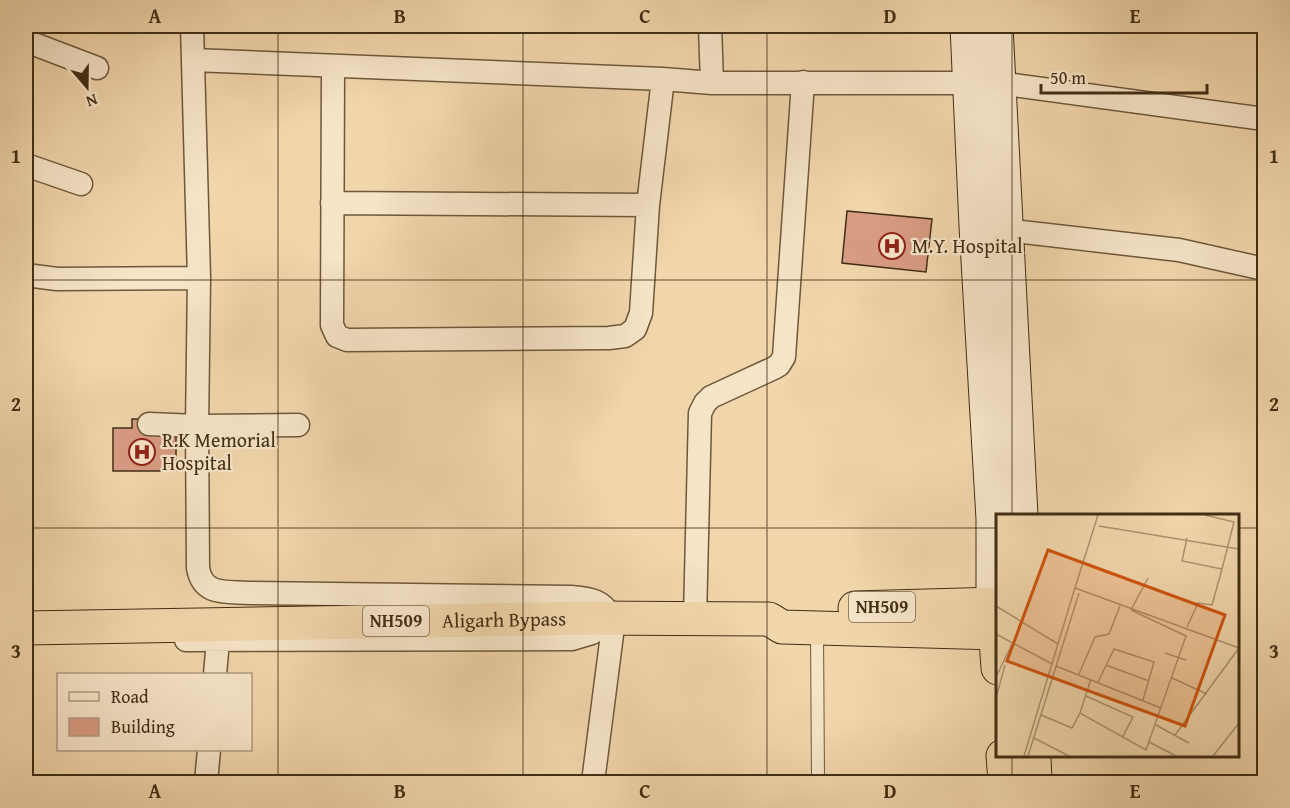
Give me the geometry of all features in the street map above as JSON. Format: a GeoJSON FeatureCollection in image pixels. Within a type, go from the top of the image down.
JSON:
{"type":"FeatureCollection","features":[{"type":"Feature","properties":{"kind":"highway","name":"Aligarh Bypass"},"geometry":{"type":"LineString","coordinates":[[769,619],[781,610],[996,619]]}},
{"type":"Feature","properties":{"kind":"highway","name":"Aligarh Bypass"},"geometry":{"type":"LineString","coordinates":[[26,628],[695,618],[769,619],[782,627],[817,628],[996,619]]}},
{"type":"Feature","properties":{"kind":"highway"},"geometry":{"type":"LineString","coordinates":[[1003,757],[1005,783]]}},
{"type":"Feature","properties":{"kind":"highway"},"geometry":{"type":"LineString","coordinates":[[1034,757],[1035,783]]}},
{"type":"Feature","properties":{"kind":"main road"},"geometry":{"type":"LineString","coordinates":[[967,26],[984,83],[1005,230],[1021,514]]}},
{"type":"Feature","properties":{"kind":"main road"},"geometry":{"type":"LineString","coordinates":[[996,26],[984,83],[976,226],[992,496],[996,619]]}},
{"type":"Feature","properties":{"kind":"street"},"geometry":{"type":"LineString","coordinates":[[192,26],[199,278],[198,568],[202,582],[216,591],[250,593],[571,597],[601,603],[592,783]]}},
{"type":"Feature","properties":{"kind":"street"},"geometry":{"type":"LineString","coordinates":[[710,26],[712,83]]}},
{"type":"Feature","properties":{"kind":"street"},"geometry":{"type":"LineString","coordinates":[[26,41],[97,68]]}},
{"type":"Feature","properties":{"kind":"street"},"geometry":{"type":"LineString","coordinates":[[193,60],[663,79],[712,83],[984,83],[1264,119]]}},
{"type":"Feature","properties":{"kind":"street"},"geometry":{"type":"LineString","coordinates":[[333,67],[332,325],[337,336],[347,340],[609,338],[625,336],[635,330],[641,313],[648,206],[663,79]]}},
{"type":"Feature","properties":{"kind":"street"},"geometry":{"type":"LineString","coordinates":[[695,618],[700,414],[711,397],[779,366],[784,357],[803,82]]}},
{"type":"Feature","properties":{"kind":"street"},"geometry":{"type":"LineString","coordinates":[[26,165],[81,183]]}},
{"type":"Feature","properties":{"kind":"street"},"geometry":{"type":"LineString","coordinates":[[332,203],[648,206]]}},
{"type":"Feature","properties":{"kind":"street"},"geometry":{"type":"LineString","coordinates":[[1005,230],[1179,250],[1232,260],[1264,269]]}},
{"type":"Feature","properties":{"kind":"street"},"geometry":{"type":"LineString","coordinates":[[26,275],[57,279],[199,278]]}},
{"type":"Feature","properties":{"kind":"street"},"geometry":{"type":"LineString","coordinates":[[149,424],[197,426],[298,424]]}},
{"type":"Feature","properties":{"kind":"street"},"geometry":{"type":"LineString","coordinates":[[26,637],[218,641],[572,639],[592,633],[601,618]]}},
{"type":"Feature","properties":{"kind":"street"},"geometry":{"type":"LineString","coordinates":[[216,673],[218,641]]}},
{"type":"Feature","properties":{"kind":"street"},"geometry":{"type":"LineString","coordinates":[[206,783],[209,751]]}},
{"type":"Feature","properties":{"kind":"lane"},"geometry":{"type":"LineString","coordinates":[[817,628],[818,783]]}},
{"type":"Feature","properties":{"kind":"building"},"geometry":{"type":"Polygon","coordinates":[[[847,211],[932,219],[926,272],[842,263],[847,211]]]}},
{"type":"Feature","properties":{"kind":"building"},"geometry":{"type":"Polygon","coordinates":[[[132,419],[146,419],[176,429],[176,471],[113,471],[113,428],[132,428],[132,419]]]}},
{"type":"Feature","properties":{"kind":"place","name":"M.Y. Hospital"},"geometry":{"type":"Point","coordinates":[892,246]}},
{"type":"Feature","properties":{"kind":"place","name":"R.K Memorial Hospital"},"geometry":{"type":"Point","coordinates":[142,452]}}]}
